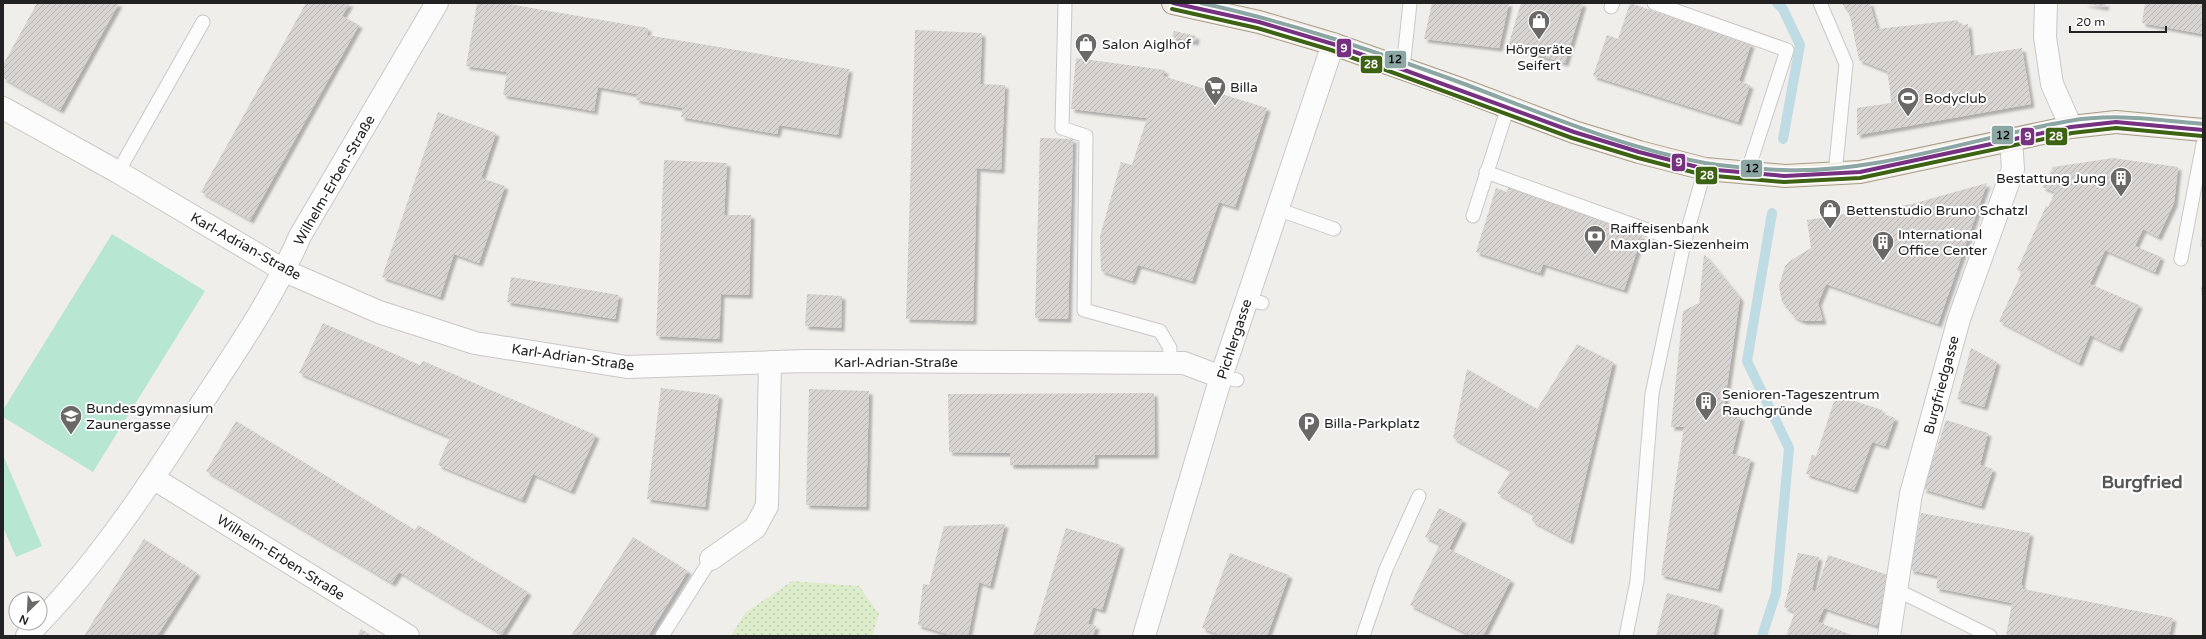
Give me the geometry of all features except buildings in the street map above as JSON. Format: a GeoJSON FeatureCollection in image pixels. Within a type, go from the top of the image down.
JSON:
{"type":"FeatureCollection","features":[{"type":"Feature","properties":{"kind":"main road"},"geometry":{"type":"LineString","coordinates":[[1173,3],[1259,22],[1333,44],[1574,132],[1639,152],[1705,169],[1785,176],[1835,174],[1860,172],[2071,127],[2116,122],[2203,130]]}},
{"type":"Feature","properties":{"kind":"street","name":"Wilhelm-Erben-Straße"},"geometry":{"type":"LineString","coordinates":[[48,613],[68,592],[153,478],[285,271],[300,236],[437,3]]}},
{"type":"Feature","properties":{"kind":"street"},"geometry":{"type":"LineString","coordinates":[[2046,3],[2045,37],[2052,84],[2071,127]]}},
{"type":"Feature","properties":{"kind":"street","name":"Pichlergasse"},"geometry":{"type":"LineString","coordinates":[[1144,636],[1254,301],[1277,209],[1333,44]]}},
{"type":"Feature","properties":{"kind":"street","name":"Karl-Adrian-Straße"},"geometry":{"type":"LineString","coordinates":[[3,108],[118,172],[285,271],[379,312],[475,343],[627,366],[770,362],[1169,363],[1184,364],[1229,379]]}},
{"type":"Feature","properties":{"kind":"street","name":"Burgfriedgasse"},"geometry":{"type":"LineString","coordinates":[[1889,636],[1911,494],[1959,318],[2012,169],[2011,139]]}},
{"type":"Feature","properties":{"kind":"street"},"geometry":{"type":"LineString","coordinates":[[711,559],[755,528],[767,506],[770,362]]}},
{"type":"Feature","properties":{"kind":"street","name":"Wilhelm-Erben-Straße"},"geometry":{"type":"LineString","coordinates":[[153,478],[408,636]]}},
{"type":"Feature","properties":{"kind":"lane"},"geometry":{"type":"LineString","coordinates":[[1065,3],[1062,128],[1086,136],[1084,310],[1160,331],[1170,348],[1169,363]]}},
{"type":"Feature","properties":{"kind":"lane"},"geometry":{"type":"LineString","coordinates":[[1403,69],[1410,3]]}},
{"type":"Feature","properties":{"kind":"lane"},"geometry":{"type":"LineString","coordinates":[[1654,3],[1787,50],[1747,173]]}},
{"type":"Feature","properties":{"kind":"lane"},"geometry":{"type":"LineString","coordinates":[[1820,3],[1846,64],[1835,174]]}},
{"type":"Feature","properties":{"kind":"lane"},"geometry":{"type":"LineString","coordinates":[[118,172],[203,22]]}},
{"type":"Feature","properties":{"kind":"lane"},"geometry":{"type":"LineString","coordinates":[[1473,216],[1508,107]]}},
{"type":"Feature","properties":{"kind":"lane"},"geometry":{"type":"LineString","coordinates":[[2181,259],[2203,144]]}},
{"type":"Feature","properties":{"kind":"lane"},"geometry":{"type":"LineString","coordinates":[[1626,636],[1637,581],[1652,394],[1684,243],[1705,169]]}},
{"type":"Feature","properties":{"kind":"lane"},"geometry":{"type":"LineString","coordinates":[[1486,172],[1684,243]]}},
{"type":"Feature","properties":{"kind":"lane"},"geometry":{"type":"LineString","coordinates":[[1277,209],[1334,229]]}},
{"type":"Feature","properties":{"kind":"lane"},"geometry":{"type":"LineString","coordinates":[[1363,636],[1386,569],[1419,496]]}},
{"type":"Feature","properties":{"kind":"lane"},"geometry":{"type":"LineString","coordinates":[[662,636],[711,559]]}},
{"type":"Feature","properties":{"kind":"lane"},"geometry":{"type":"LineString","coordinates":[[1897,590],[1990,636]]}},
{"type":"Feature","properties":{"kind":"green space"},"geometry":{"type":"Polygon","coordinates":[[[112,234],[205,291],[93,472],[3,417],[3,410],[112,234]]]}},
{"type":"Feature","properties":{"kind":"green space"},"geometry":{"type":"Polygon","coordinates":[[[3,455],[42,546],[16,557],[3,527],[3,455]]]}},
{"type":"Feature","properties":{"kind":"green space"},"geometry":{"type":"Polygon","coordinates":[[[792,581],[859,586],[879,614],[872,636],[731,636],[745,613],[792,581]]]}},
{"type":"Feature","properties":{"kind":"waterway"},"geometry":{"type":"LineString","coordinates":[[1777,3],[1783,9],[1800,45],[1783,139]]}},
{"type":"Feature","properties":{"kind":"waterway"},"geometry":{"type":"LineString","coordinates":[[1762,636],[1776,593],[1789,448],[1747,361],[1772,213]]}},
{"type":"Feature","properties":{"kind":"transit line","name":"9"},"geometry":{"type":"LineString","coordinates":[[1173,3],[1259,22],[1333,44],[1574,132],[1639,152],[1705,169],[1785,176],[1860,172],[2071,127],[2116,122],[2203,130]]}},
{"type":"Feature","properties":{"kind":"transit line","name":"12"},"geometry":{"type":"LineString","coordinates":[[1201,3],[1299,28],[1363,48],[1459,82],[1580,128],[1642,148],[1724,166],[1783,170],[1818,170],[1854,166],[1926,153],[2034,128],[2086,119],[2119,117],[2203,124]]}},
{"type":"Feature","properties":{"kind":"transit line","name":"28"},"geometry":{"type":"LineString","coordinates":[[1172,9],[1257,28],[1331,50],[1572,138],[1638,158],[1704,175],[1784,182],[1860,178],[2072,133],[2116,128],[2202,136]]}},
{"type":"Feature","properties":{"kind":"place","name":"Hörgeräte Seifert"},"geometry":{"type":"Point","coordinates":[1539,40]}},
{"type":"Feature","properties":{"kind":"place","name":"Salon Aiglhof"},"geometry":{"type":"Point","coordinates":[1086,64]}},
{"type":"Feature","properties":{"kind":"place","name":"Billa"},"geometry":{"type":"Point","coordinates":[1215,106]}},
{"type":"Feature","properties":{"kind":"place","name":"Bodyclub"},"geometry":{"type":"Point","coordinates":[1908,118]}},
{"type":"Feature","properties":{"kind":"place","name":"Bestattung Jung"},"geometry":{"type":"Point","coordinates":[2121,198]}},
{"type":"Feature","properties":{"kind":"place","name":"Bettenstudio Bruno Schatzl"},"geometry":{"type":"Point","coordinates":[1830,230]}},
{"type":"Feature","properties":{"kind":"place","name":"Raiffeisenbank Maxglan-Siezenheim"},"geometry":{"type":"Point","coordinates":[1595,256]}},
{"type":"Feature","properties":{"kind":"place","name":"International Office Center"},"geometry":{"type":"Point","coordinates":[1883,262]}},
{"type":"Feature","properties":{"kind":"place","name":"Senioren-Tageszentrum Rauchgründe"},"geometry":{"type":"Point","coordinates":[1706,422]}},
{"type":"Feature","properties":{"kind":"place","name":"Bundesgymnasium Zaunergasse"},"geometry":{"type":"Point","coordinates":[71,436]}},
{"type":"Feature","properties":{"kind":"place","name":"Billa-Parkplatz"},"geometry":{"type":"Point","coordinates":[1309,442]}},
{"type":"Feature","properties":{"kind":"district","name":"Burgfried"},"geometry":{"type":"Point","coordinates":[2142,482]}}]}
